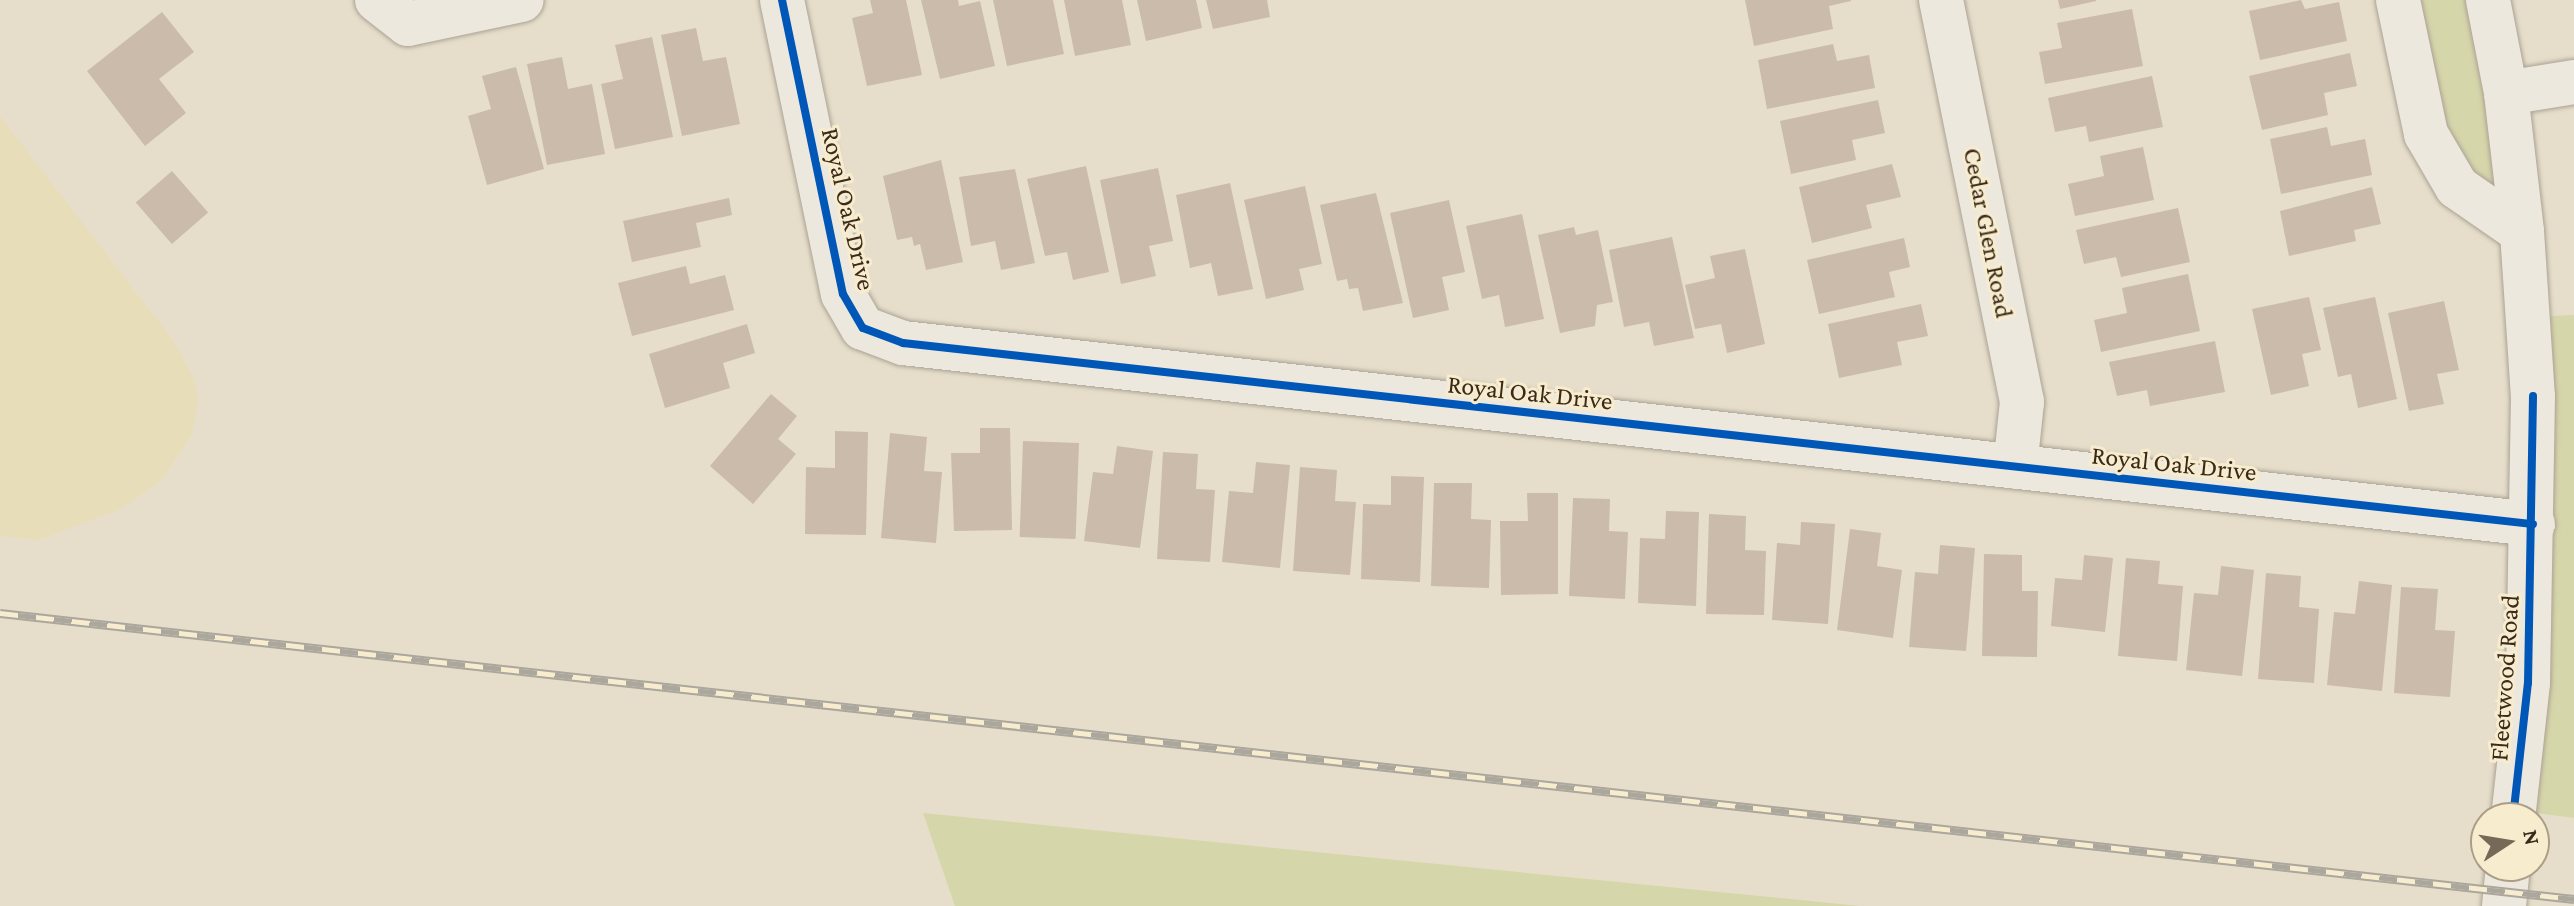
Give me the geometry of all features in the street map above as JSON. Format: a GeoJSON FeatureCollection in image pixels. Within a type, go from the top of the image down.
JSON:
{"type":"FeatureCollection","features":[{"type":"Feature","properties":{"kind":"street"},"geometry":{"type":"LineString","coordinates":[[377,0],[408,24],[522,0]]}},
{"type":"Feature","properties":{"kind":"street","name":"Royal Oak Drive"},"geometry":{"type":"LineString","coordinates":[[782,0],[843,294],[863,328],[903,343],[2533,524]]}},
{"type":"Feature","properties":{"kind":"street","name":"Cedar Glen Road"},"geometry":{"type":"LineString","coordinates":[[1941,0],[2022,402],[2015,467]]}},
{"type":"Feature","properties":{"kind":"street"},"geometry":{"type":"LineString","coordinates":[[2398,0],[2426,134],[2457,187],[2522,232]]}},
{"type":"Feature","properties":{"kind":"street","name":"Fleetwood Road"},"geometry":{"type":"LineString","coordinates":[[2493,4],[2522,232],[2533,396],[2528,683],[2515,802]]}},
{"type":"Feature","properties":{"kind":"street"},"geometry":{"type":"LineString","coordinates":[[2506,93],[2574,82]]}},
{"type":"Feature","properties":{"kind":"street"},"geometry":{"type":"LineString","coordinates":[[2504,906],[2506,882]]}},
{"type":"Feature","properties":{"kind":"shaded area"},"geometry":{"type":"Polygon","coordinates":[[[0,116],[173,340],[195,381],[198,403],[192,435],[162,480],[121,509],[38,540],[0,536],[0,116]]]}},
{"type":"Feature","properties":{"kind":"green space"},"geometry":{"type":"Polygon","coordinates":[[[2398,0],[2496,0],[2522,232],[2457,187],[2398,0]]]}},
{"type":"Feature","properties":{"kind":"green space"},"geometry":{"type":"Polygon","coordinates":[[[2574,315],[2574,818],[2550,815],[2550,802],[2514,802],[2526,317],[2574,315]]]}},
{"type":"Feature","properties":{"kind":"green space"},"geometry":{"type":"Polygon","coordinates":[[[923,813],[1860,906],[955,906],[923,813]]]}},
{"type":"Feature","properties":{"kind":"building"},"geometry":{"type":"Polygon","coordinates":[[[870,0],[906,0],[922,75],[867,86],[852,18],[873,13],[870,0]]]}},
{"type":"Feature","properties":{"kind":"building"},"geometry":{"type":"Polygon","coordinates":[[[921,0],[958,0],[959,6],[980,1],[995,66],[940,79],[921,0]]]}},
{"type":"Feature","properties":{"kind":"building"},"geometry":{"type":"Polygon","coordinates":[[[993,0],[1053,0],[1064,54],[1007,66],[993,0]]]}},
{"type":"Feature","properties":{"kind":"building"},"geometry":{"type":"Polygon","coordinates":[[[1064,0],[1122,0],[1131,45],[1075,56],[1064,0]]]}},
{"type":"Feature","properties":{"kind":"building"},"geometry":{"type":"Polygon","coordinates":[[[1137,0],[1196,0],[1202,28],[1146,41],[1137,0]]]}},
{"type":"Feature","properties":{"kind":"building"},"geometry":{"type":"Polygon","coordinates":[[[1206,0],[1267,0],[1270,17],[1213,29],[1206,0]]]}},
{"type":"Feature","properties":{"kind":"building"},"geometry":{"type":"Polygon","coordinates":[[[1745,0],[1851,1],[1829,6],[1833,29],[1754,46],[1745,0]]]}},
{"type":"Feature","properties":{"kind":"building"},"geometry":{"type":"Polygon","coordinates":[[[2058,0],[2096,0],[2096,1],[2060,9],[2058,0]]]}},
{"type":"Feature","properties":{"kind":"building"},"geometry":{"type":"Polygon","coordinates":[[[2301,0],[2305,9],[2339,2],[2347,41],[2260,60],[2249,11],[2301,0]]]}},
{"type":"Feature","properties":{"kind":"building"},"geometry":{"type":"Polygon","coordinates":[[[2132,9],[2143,66],[2045,84],[2039,52],[2062,48],[2057,23],[2132,9]]]}},
{"type":"Feature","properties":{"kind":"building"},"geometry":{"type":"Polygon","coordinates":[[[162,12],[194,52],[159,79],[186,113],[145,146],[87,71],[162,12]]]}},
{"type":"Feature","properties":{"kind":"building"},"geometry":{"type":"Polygon","coordinates":[[[696,28],[703,61],[726,57],[740,124],[682,136],[661,35],[696,28]]]}},
{"type":"Feature","properties":{"kind":"building"},"geometry":{"type":"Polygon","coordinates":[[[652,37],[673,137],[615,149],[601,84],[623,79],[615,45],[652,37]]]}},
{"type":"Feature","properties":{"kind":"building"},"geometry":{"type":"Polygon","coordinates":[[[1833,44],[1837,61],[1869,55],[1875,88],[1767,109],[1758,60],[1833,44]]]}},
{"type":"Feature","properties":{"kind":"building"},"geometry":{"type":"Polygon","coordinates":[[[2350,53],[2357,86],[2324,93],[2328,115],[2262,130],[2249,76],[2350,53]]]}},
{"type":"Feature","properties":{"kind":"building"},"geometry":{"type":"Polygon","coordinates":[[[562,57],[568,89],[592,84],[605,154],[547,165],[527,64],[562,57]]]}},
{"type":"Feature","properties":{"kind":"building"},"geometry":{"type":"Polygon","coordinates":[[[516,67],[544,169],[487,185],[468,116],[491,109],[482,76],[516,67]]]}},
{"type":"Feature","properties":{"kind":"building"},"geometry":{"type":"Polygon","coordinates":[[[2152,76],[2163,127],[2089,142],[2086,126],[2055,132],[2048,98],[2152,76]]]}},
{"type":"Feature","properties":{"kind":"building"},"geometry":{"type":"Polygon","coordinates":[[[1878,100],[1885,133],[1852,140],[1856,160],[1791,174],[1780,121],[1878,100]]]}},
{"type":"Feature","properties":{"kind":"building"},"geometry":{"type":"Polygon","coordinates":[[[2327,127],[2331,146],[2365,139],[2372,175],[2281,194],[2270,139],[2327,127]]]}},
{"type":"Feature","properties":{"kind":"building"},"geometry":{"type":"Polygon","coordinates":[[[2143,147],[2154,200],[2075,216],[2068,184],[2104,176],[2100,156],[2143,147]]]}},
{"type":"Feature","properties":{"kind":"building"},"geometry":{"type":"Polygon","coordinates":[[[941,160],[963,262],[926,270],[920,244],[914,246],[912,237],[897,240],[883,176],[941,160]]]}},
{"type":"Feature","properties":{"kind":"building"},"geometry":{"type":"Polygon","coordinates":[[[1892,164],[1901,197],[1866,205],[1872,228],[1812,243],[1799,187],[1892,164]]]}},
{"type":"Feature","properties":{"kind":"building"},"geometry":{"type":"Polygon","coordinates":[[[1086,166],[1109,272],[1073,280],[1067,252],[1045,256],[1027,179],[1086,166]]]}},
{"type":"Feature","properties":{"kind":"building"},"geometry":{"type":"Polygon","coordinates":[[[1158,168],[1173,241],[1149,246],[1156,276],[1121,284],[1100,180],[1158,168]]]}},
{"type":"Feature","properties":{"kind":"building"},"geometry":{"type":"Polygon","coordinates":[[[1015,169],[1035,263],[1001,270],[995,241],[971,246],[959,177],[1015,169]]]}},
{"type":"Feature","properties":{"kind":"building"},"geometry":{"type":"Polygon","coordinates":[[[172,171],[208,213],[172,244],[136,202],[172,171]]]}},
{"type":"Feature","properties":{"kind":"building"},"geometry":{"type":"Polygon","coordinates":[[[1230,183],[1253,289],[1218,296],[1211,263],[1190,268],[1176,195],[1230,183]]]}},
{"type":"Feature","properties":{"kind":"building"},"geometry":{"type":"Polygon","coordinates":[[[1305,186],[1322,264],[1299,269],[1304,290],[1266,299],[1244,200],[1305,186]]]}},
{"type":"Feature","properties":{"kind":"building"},"geometry":{"type":"Polygon","coordinates":[[[2372,187],[2381,224],[2354,230],[2356,241],[2289,256],[2280,211],[2372,187]]]}},
{"type":"Feature","properties":{"kind":"building"},"geometry":{"type":"Polygon","coordinates":[[[1376,193],[1403,303],[1363,311],[1358,288],[1349,289],[1347,279],[1337,281],[1320,205],[1376,193]]]}},
{"type":"Feature","properties":{"kind":"building"},"geometry":{"type":"Polygon","coordinates":[[[729,198],[732,215],[696,223],[701,247],[632,262],[623,221],[729,198]]]}},
{"type":"Feature","properties":{"kind":"building"},"geometry":{"type":"Polygon","coordinates":[[[1449,200],[1465,272],[1442,277],[1449,310],[1413,318],[1390,213],[1449,200]]]}},
{"type":"Feature","properties":{"kind":"building"},"geometry":{"type":"Polygon","coordinates":[[[2178,208],[2190,262],[2121,277],[2116,257],[2084,264],[2076,230],[2178,208]]]}},
{"type":"Feature","properties":{"kind":"building"},"geometry":{"type":"Polygon","coordinates":[[[1522,214],[1544,319],[1505,327],[1499,295],[1482,299],[1466,226],[1522,214]]]}},
{"type":"Feature","properties":{"kind":"building"},"geometry":{"type":"Polygon","coordinates":[[[1574,227],[1576,235],[1598,230],[1613,302],[1597,305],[1595,326],[1560,333],[1538,235],[1574,227]]]}},
{"type":"Feature","properties":{"kind":"building"},"geometry":{"type":"Polygon","coordinates":[[[1672,237],[1694,338],[1654,346],[1649,322],[1624,327],[1609,250],[1672,237]]]}},
{"type":"Feature","properties":{"kind":"building"},"geometry":{"type":"Polygon","coordinates":[[[1904,238],[1910,267],[1889,272],[1895,297],[1819,314],[1807,260],[1904,238]]]}},
{"type":"Feature","properties":{"kind":"building"},"geometry":{"type":"Polygon","coordinates":[[[1745,249],[1765,344],[1727,353],[1721,324],[1695,329],[1685,285],[1715,278],[1710,256],[1745,249]]]}},
{"type":"Feature","properties":{"kind":"building"},"geometry":{"type":"Polygon","coordinates":[[[686,266],[690,284],[725,275],[734,310],[632,336],[618,283],[686,266]]]}},
{"type":"Feature","properties":{"kind":"building"},"geometry":{"type":"Polygon","coordinates":[[[2188,274],[2200,331],[2101,352],[2094,320],[2127,313],[2122,288],[2188,274]]]}},
{"type":"Feature","properties":{"kind":"building"},"geometry":{"type":"Polygon","coordinates":[[[2309,297],[2321,350],[2302,354],[2309,386],[2271,395],[2252,309],[2309,297]]]}},
{"type":"Feature","properties":{"kind":"building"},"geometry":{"type":"Polygon","coordinates":[[[2375,297],[2397,399],[2358,408],[2351,374],[2338,377],[2323,308],[2375,297]]]}},
{"type":"Feature","properties":{"kind":"building"},"geometry":{"type":"Polygon","coordinates":[[[2444,301],[2459,370],[2437,374],[2444,404],[2409,411],[2388,313],[2444,301]]]}},
{"type":"Feature","properties":{"kind":"building"},"geometry":{"type":"Polygon","coordinates":[[[1921,304],[1928,336],[1897,342],[1902,365],[1839,378],[1828,324],[1921,304]]]}},
{"type":"Feature","properties":{"kind":"building"},"geometry":{"type":"Polygon","coordinates":[[[747,324],[755,353],[723,363],[730,388],[665,408],[649,354],[747,324]]]}},
{"type":"Feature","properties":{"kind":"building"},"geometry":{"type":"Polygon","coordinates":[[[2215,341],[2225,392],[2150,406],[2147,390],[2117,396],[2109,362],[2215,341]]]}},
{"type":"Feature","properties":{"kind":"building"},"geometry":{"type":"Polygon","coordinates":[[[771,394],[797,416],[778,439],[796,454],[753,504],[710,466],[771,394]]]}},
{"type":"Feature","properties":{"kind":"building"},"geometry":{"type":"Polygon","coordinates":[[[980,428],[1010,428],[1012,530],[954,531],[951,453],[980,453],[980,428]]]}},
{"type":"Feature","properties":{"kind":"building"},"geometry":{"type":"Polygon","coordinates":[[[835,431],[868,432],[866,535],[805,534],[806,467],[835,468],[835,431]]]}},
{"type":"Feature","properties":{"kind":"building"},"geometry":{"type":"Polygon","coordinates":[[[890,433],[927,437],[924,471],[942,472],[936,543],[881,538],[890,433]]]}},
{"type":"Feature","properties":{"kind":"building"},"geometry":{"type":"Polygon","coordinates":[[[1023,441],[1079,443],[1076,539],[1020,537],[1023,441]]]}},
{"type":"Feature","properties":{"kind":"building"},"geometry":{"type":"Polygon","coordinates":[[[1117,446],[1153,451],[1140,548],[1084,541],[1093,472],[1113,474],[1117,446]]]}},
{"type":"Feature","properties":{"kind":"building"},"geometry":{"type":"Polygon","coordinates":[[[1163,452],[1198,454],[1196,489],[1215,490],[1210,562],[1157,559],[1163,452]]]}},
{"type":"Feature","properties":{"kind":"building"},"geometry":{"type":"Polygon","coordinates":[[[1256,462],[1290,465],[1280,568],[1222,562],[1229,491],[1253,493],[1256,462]]]}},
{"type":"Feature","properties":{"kind":"building"},"geometry":{"type":"Polygon","coordinates":[[[1300,467],[1337,470],[1335,501],[1356,502],[1350,575],[1293,571],[1300,467]]]}},
{"type":"Feature","properties":{"kind":"building"},"geometry":{"type":"Polygon","coordinates":[[[1391,476],[1424,477],[1420,582],[1361,579],[1363,504],[1391,505],[1391,476]]]}},
{"type":"Feature","properties":{"kind":"building"},"geometry":{"type":"Polygon","coordinates":[[[1434,483],[1472,483],[1471,519],[1491,520],[1489,588],[1431,586],[1434,483]]]}},
{"type":"Feature","properties":{"kind":"building"},"geometry":{"type":"Polygon","coordinates":[[[1527,493],[1558,493],[1558,594],[1501,595],[1500,521],[1528,521],[1527,493]]]}},
{"type":"Feature","properties":{"kind":"building"},"geometry":{"type":"Polygon","coordinates":[[[1573,498],[1610,499],[1609,531],[1628,532],[1625,599],[1569,596],[1573,498]]]}},
{"type":"Feature","properties":{"kind":"building"},"geometry":{"type":"Polygon","coordinates":[[[1666,511],[1699,512],[1696,606],[1638,603],[1640,538],[1665,539],[1666,511]]]}},
{"type":"Feature","properties":{"kind":"building"},"geometry":{"type":"Polygon","coordinates":[[[1709,514],[1746,516],[1745,550],[1766,551],[1764,615],[1706,614],[1709,514]]]}},
{"type":"Feature","properties":{"kind":"building"},"geometry":{"type":"Polygon","coordinates":[[[1801,522],[1835,524],[1828,624],[1772,620],[1777,543],[1800,545],[1801,522]]]}},
{"type":"Feature","properties":{"kind":"building"},"geometry":{"type":"Polygon","coordinates":[[[1850,529],[1881,533],[1877,566],[1902,570],[1893,638],[1837,630],[1850,529]]]}},
{"type":"Feature","properties":{"kind":"building"},"geometry":{"type":"Polygon","coordinates":[[[1940,545],[1975,548],[1966,651],[1909,647],[1915,572],[1938,574],[1940,545]]]}},
{"type":"Feature","properties":{"kind":"building"},"geometry":{"type":"Polygon","coordinates":[[[1984,554],[2022,555],[2022,591],[2038,591],[2037,657],[1982,656],[1984,554]]]}},
{"type":"Feature","properties":{"kind":"building"},"geometry":{"type":"Polygon","coordinates":[[[2084,555],[2113,558],[2105,632],[2051,626],[2055,578],[2082,580],[2084,555]]]}},
{"type":"Feature","properties":{"kind":"building"},"geometry":{"type":"Polygon","coordinates":[[[2126,558],[2160,561],[2158,584],[2183,586],[2177,661],[2118,656],[2126,558]]]}},
{"type":"Feature","properties":{"kind":"building"},"geometry":{"type":"Polygon","coordinates":[[[2221,566],[2254,570],[2242,676],[2186,670],[2194,593],[2218,595],[2221,566]]]}},
{"type":"Feature","properties":{"kind":"building"},"geometry":{"type":"Polygon","coordinates":[[[2266,573],[2301,576],[2299,607],[2319,609],[2314,683],[2258,679],[2266,573]]]}},
{"type":"Feature","properties":{"kind":"building"},"geometry":{"type":"Polygon","coordinates":[[[2359,581],[2392,585],[2382,691],[2327,685],[2334,612],[2355,614],[2359,581]]]}},
{"type":"Feature","properties":{"kind":"building"},"geometry":{"type":"Polygon","coordinates":[[[2401,587],[2438,589],[2435,630],[2455,631],[2450,697],[2394,693],[2401,587]]]}},
{"type":"Feature","properties":{"kind":"railway"},"geometry":{"type":"LineString","coordinates":[[0,613],[2574,899]]}},
{"type":"Feature","properties":{"kind":"cycle path"},"geometry":{"type":"LineString","coordinates":[[782,0],[843,294],[863,328],[903,343],[2533,524]]}},
{"type":"Feature","properties":{"kind":"cycle path"},"geometry":{"type":"LineString","coordinates":[[2515,802],[2528,683],[2533,396]]}}]}
